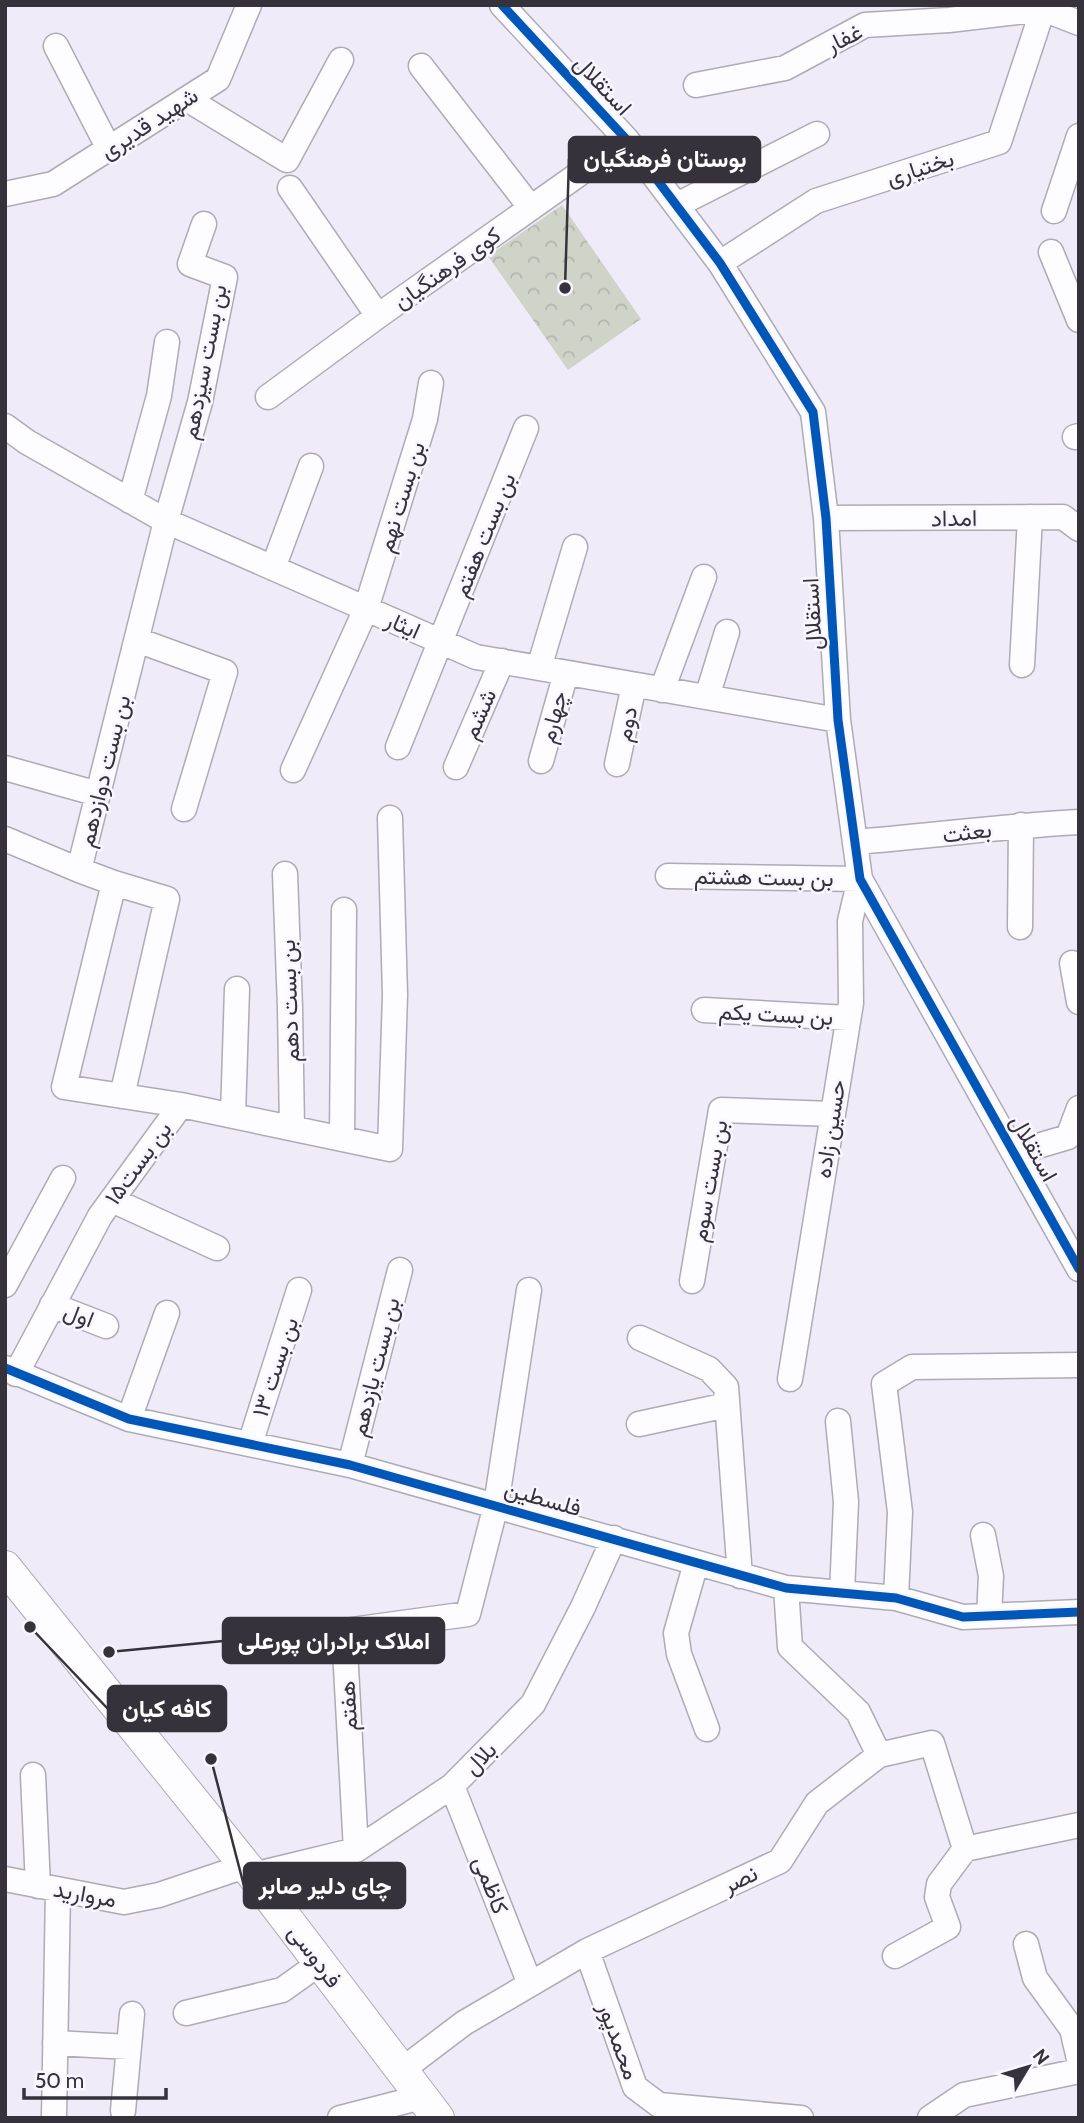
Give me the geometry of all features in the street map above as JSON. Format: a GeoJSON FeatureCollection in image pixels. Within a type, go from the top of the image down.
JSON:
{"type":"FeatureCollection","features":[{"type":"Feature","properties":{"kind":"main road","name":"فردوسی"},"geometry":{"type":"LineString","coordinates":[[5,1567],[249,1870],[430,2108]]}},
{"type":"Feature","properties":{"kind":"street","name":"شهید قدیری"},"geometry":{"type":"LineString","coordinates":[[5,194],[53,184],[218,79],[249,5]]}},
{"type":"Feature","properties":{"kind":"street","name":"استقلال"},"geometry":{"type":"LineString","coordinates":[[502,5],[627,140],[677,205],[720,263],[813,412],[826,518],[838,720],[860,878],[1079,1269]]}},
{"type":"Feature","properties":{"kind":"street","name":"غفار"},"geometry":{"type":"LineString","coordinates":[[696,85],[785,68],[864,15],[1043,9],[1079,23]]}},
{"type":"Feature","properties":{"kind":"street","name":"بختیاری"},"geometry":{"type":"LineString","coordinates":[[720,263],[816,201],[999,142],[1043,9]]}},
{"type":"Feature","properties":{"kind":"street"},"geometry":{"type":"LineString","coordinates":[[56,46],[109,149]]}},
{"type":"Feature","properties":{"kind":"street"},"geometry":{"type":"LineString","coordinates":[[187,99],[287,160],[341,61]]}},
{"type":"Feature","properties":{"kind":"street"},"geometry":{"type":"LineString","coordinates":[[421,66],[531,208]]}},
{"type":"Feature","properties":{"kind":"street"},"geometry":{"type":"LineString","coordinates":[[677,205],[817,134]]}},
{"type":"Feature","properties":{"kind":"street"},"geometry":{"type":"LineString","coordinates":[[1055,211],[1079,136]]}},
{"type":"Feature","properties":{"kind":"street","name":"کوی فرهنگیان"},"geometry":{"type":"LineString","coordinates":[[268,397],[627,140]]}},
{"type":"Feature","properties":{"kind":"street"},"geometry":{"type":"LineString","coordinates":[[290,188],[378,316]]}},
{"type":"Feature","properties":{"kind":"street","name":"بن بست سیزدهم"},"geometry":{"type":"LineString","coordinates":[[166,521],[200,402],[225,277],[190,264],[204,224]]}},
{"type":"Feature","properties":{"kind":"street"},"geometry":{"type":"LineString","coordinates":[[1051,252],[1079,320]]}},
{"type":"Feature","properties":{"kind":"street"},"geometry":{"type":"LineString","coordinates":[[130,501],[159,396],[167,342]]}},
{"type":"Feature","properties":{"kind":"street","name":"بن بست نهم"},"geometry":{"type":"LineString","coordinates":[[366,609],[425,419],[431,383]]}},
{"type":"Feature","properties":{"kind":"street","name":"ایثار"},"geometry":{"type":"LineString","coordinates":[[5,426],[27,442],[166,521],[476,657],[838,720]]}},
{"type":"Feature","properties":{"kind":"street","name":"بن بست هفتم"},"geometry":{"type":"LineString","coordinates":[[441,642],[526,428]]}},
{"type":"Feature","properties":{"kind":"street"},"geometry":{"type":"LineString","coordinates":[[273,568],[311,466]]}},
{"type":"Feature","properties":{"kind":"street"},"geometry":{"type":"LineString","coordinates":[[1022,665],[1030,517]]}},
{"type":"Feature","properties":{"kind":"street","name":"امداد"},"geometry":{"type":"LineString","coordinates":[[826,518],[1063,517],[1079,529]]}},
{"type":"Feature","properties":{"kind":"street","name":"بن بست دوازدهم"},"geometry":{"type":"LineString","coordinates":[[122,1096],[167,899],[79,870],[166,521]]}},
{"type":"Feature","properties":{"kind":"street"},"geometry":{"type":"LineString","coordinates":[[539,668],[575,547]]}},
{"type":"Feature","properties":{"kind":"street"},"geometry":{"type":"LineString","coordinates":[[662,690],[704,577]]}},
{"type":"Feature","properties":{"kind":"street"},"geometry":{"type":"LineString","coordinates":[[293,770],[366,609]]}},
{"type":"Feature","properties":{"kind":"street"},"geometry":{"type":"LineString","coordinates":[[707,697],[727,632]]}},
{"type":"Feature","properties":{"kind":"street"},"geometry":{"type":"LineString","coordinates":[[136,640],[225,672],[184,809]]}},
{"type":"Feature","properties":{"kind":"street"},"geometry":{"type":"LineString","coordinates":[[398,747],[441,642]]}},
{"type":"Feature","properties":{"kind":"street","name":"ششم"},"geometry":{"type":"LineString","coordinates":[[456,766],[502,662]]}},
{"type":"Feature","properties":{"kind":"street","name":"چهارم"},"geometry":{"type":"LineString","coordinates":[[541,761],[566,673]]}},
{"type":"Feature","properties":{"kind":"street","name":"دوم"},"geometry":{"type":"LineString","coordinates":[[617,764],[634,685]]}},
{"type":"Feature","properties":{"kind":"street"},"geometry":{"type":"LineString","coordinates":[[5,768],[98,794]]}},
{"type":"Feature","properties":{"kind":"street","name":"بن بست۱۵"},"geometry":{"type":"LineString","coordinates":[[10,1371],[52,1305],[100,1216],[181,1105],[390,1149],[395,995],[390,818]]}},
{"type":"Feature","properties":{"kind":"street","name":"بعثت"},"geometry":{"type":"LineString","coordinates":[[855,842],[1021,825],[1079,822]]}},
{"type":"Feature","properties":{"kind":"street"},"geometry":{"type":"LineString","coordinates":[[1020,927],[1021,825]]}},
{"type":"Feature","properties":{"kind":"street"},"geometry":{"type":"LineString","coordinates":[[5,839],[79,870]]}},
{"type":"Feature","properties":{"kind":"street","name":"بن بست دهم"},"geometry":{"type":"LineString","coordinates":[[285,874],[292,1128]]}},
{"type":"Feature","properties":{"kind":"street","name":"بن بست هشتم"},"geometry":{"type":"LineString","coordinates":[[668,876],[860,878]]}},
{"type":"Feature","properties":{"kind":"street","name":"حسین زاده"},"geometry":{"type":"LineString","coordinates":[[790,1379],[851,1003],[850,922],[860,878]]}},
{"type":"Feature","properties":{"kind":"street"},"geometry":{"type":"LineString","coordinates":[[114,883],[64,1087],[181,1105]]}},
{"type":"Feature","properties":{"kind":"street"},"geometry":{"type":"LineString","coordinates":[[342,1139],[344,910]]}},
{"type":"Feature","properties":{"kind":"street"},"geometry":{"type":"LineString","coordinates":[[1072,963],[1079,1002]]}},
{"type":"Feature","properties":{"kind":"street"},"geometry":{"type":"LineString","coordinates":[[233,1116],[237,989]]}},
{"type":"Feature","properties":{"kind":"street","name":"بن بست یکم"},"geometry":{"type":"LineString","coordinates":[[704,1010],[848,1018]]}},
{"type":"Feature","properties":{"kind":"street"},"geometry":{"type":"LineString","coordinates":[[1014,1153],[1068,1137],[1079,1108]]}},
{"type":"Feature","properties":{"kind":"street","name":"بن بست سوم"},"geometry":{"type":"LineString","coordinates":[[692,1281],[721,1110],[833,1114]]}},
{"type":"Feature","properties":{"kind":"street"},"geometry":{"type":"LineString","coordinates":[[5,1285],[63,1178]]}},
{"type":"Feature","properties":{"kind":"street"},"geometry":{"type":"LineString","coordinates":[[112,1200],[217,1248]]}},
{"type":"Feature","properties":{"kind":"street","name":"بن بست یازدهم"},"geometry":{"type":"LineString","coordinates":[[350,1465],[400,1270]]}},
{"type":"Feature","properties":{"kind":"street","name":"بن بست ۱۳"},"geometry":{"type":"LineString","coordinates":[[250,1444],[299,1290]]}},
{"type":"Feature","properties":{"kind":"street"},"geometry":{"type":"LineString","coordinates":[[496,1505],[529,1290]]}},
{"type":"Feature","properties":{"kind":"street","name":"اول"},"geometry":{"type":"LineString","coordinates":[[52,1305],[106,1326]]}},
{"type":"Feature","properties":{"kind":"street"},"geometry":{"type":"LineString","coordinates":[[129,1419],[167,1313]]}},
{"type":"Feature","properties":{"kind":"street"},"geometry":{"type":"LineString","coordinates":[[640,1338],[709,1369],[726,1387],[740,1576]]}},
{"type":"Feature","properties":{"kind":"street"},"geometry":{"type":"LineString","coordinates":[[896,1598],[900,1512],[884,1384],[912,1367],[1079,1365]]}},
{"type":"Feature","properties":{"kind":"street","name":"فلسطین"},"geometry":{"type":"LineString","coordinates":[[10,1371],[129,1419],[350,1465],[786,1588],[896,1598],[963,1617],[1079,1612]]}},
{"type":"Feature","properties":{"kind":"street"},"geometry":{"type":"LineString","coordinates":[[639,1424],[727,1405]]}},
{"type":"Feature","properties":{"kind":"street"},"geometry":{"type":"LineString","coordinates":[[838,1421],[845,1502],[842,1593]]}},
{"type":"Feature","properties":{"kind":"street","name":"هفتم"},"geometry":{"type":"LineString","coordinates":[[356,1850],[344,1631],[468,1614],[496,1505]]}},
{"type":"Feature","properties":{"kind":"street"},"geometry":{"type":"LineString","coordinates":[[983,1535],[991,1576],[989,1616]]}},
{"type":"Feature","properties":{"kind":"street","name":"بلال"},"geometry":{"type":"LineString","coordinates":[[249,1870],[356,1850],[452,1786],[533,1704],[583,1607],[614,1538]]}},
{"type":"Feature","properties":{"kind":"street"},"geometry":{"type":"LineString","coordinates":[[696,1563],[676,1633],[679,1654],[706,1730]]}},
{"type":"Feature","properties":{"kind":"street"},"geometry":{"type":"LineString","coordinates":[[786,1588],[790,1647],[858,1712],[879,1755],[932,1743],[965,1849]]}},
{"type":"Feature","properties":{"kind":"street","name":"نصر"},"geometry":{"type":"LineString","coordinates":[[402,2070],[464,2023],[587,1951],[779,1861],[817,1803],[879,1755]]}},
{"type":"Feature","properties":{"kind":"street"},"geometry":{"type":"LineString","coordinates":[[33,1775],[48,1888],[55,2043],[54,2118]]}},
{"type":"Feature","properties":{"kind":"street","name":"کاظمی"},"geometry":{"type":"LineString","coordinates":[[452,1786],[530,1984]]}},
{"type":"Feature","properties":{"kind":"street"},"geometry":{"type":"LineString","coordinates":[[895,1956],[948,1927],[937,1897],[939,1884],[965,1849],[1079,1825]]}},
{"type":"Feature","properties":{"kind":"street","name":"مروارید"},"geometry":{"type":"LineString","coordinates":[[5,1879],[124,1902],[249,1870]]}},
{"type":"Feature","properties":{"kind":"street"},"geometry":{"type":"LineString","coordinates":[[1027,1944],[1035,1978],[1072,2029],[1079,2059]]}},
{"type":"Feature","properties":{"kind":"street","name":"محمدپور"},"geometry":{"type":"LineString","coordinates":[[587,1951],[635,2087],[659,2105],[730,2115],[801,2118]]}},
{"type":"Feature","properties":{"kind":"street"},"geometry":{"type":"LineString","coordinates":[[186,2013],[282,1990],[320,1963]]}},
{"type":"Feature","properties":{"kind":"street"},"geometry":{"type":"LineString","coordinates":[[123,2111],[132,2014]]}},
{"type":"Feature","properties":{"kind":"street"},"geometry":{"type":"LineString","coordinates":[[55,2043],[129,2047]]}},
{"type":"Feature","properties":{"kind":"street"},"geometry":{"type":"LineString","coordinates":[[930,2118],[964,2095],[1079,2071]]}},
{"type":"Feature","properties":{"kind":"street"},"geometry":{"type":"LineString","coordinates":[[340,2118],[430,2108]]}},
{"type":"Feature","properties":{"kind":"green space"},"geometry":{"type":"Polygon","coordinates":[[[562,205],[641,319],[568,370],[488,256],[562,205]]]}},
{"type":"Feature","properties":{"kind":"cycle path"},"geometry":{"type":"LineString","coordinates":[[502,5],[627,140],[720,263],[813,412],[826,518],[838,720],[860,879],[1079,1269]]}},
{"type":"Feature","properties":{"kind":"cycle path"},"geometry":{"type":"LineString","coordinates":[[5,1368],[129,1419],[350,1465],[786,1588],[896,1598],[963,1617],[1079,1612]]}},
{"type":"Feature","properties":{"kind":"place","name":"بوستان فرهنگیان"},"geometry":{"type":"Point","coordinates":[565,288]}},
{"type":"Feature","properties":{"kind":"place","name":"کافه کیان"},"geometry":{"type":"Point","coordinates":[30,1627]}},
{"type":"Feature","properties":{"kind":"place","name":"املاک برادران پورعلی"},"geometry":{"type":"Point","coordinates":[109,1652]}},
{"type":"Feature","properties":{"kind":"place","name":"چای دلیر صابر"},"geometry":{"type":"Point","coordinates":[211,1759]}}]}
